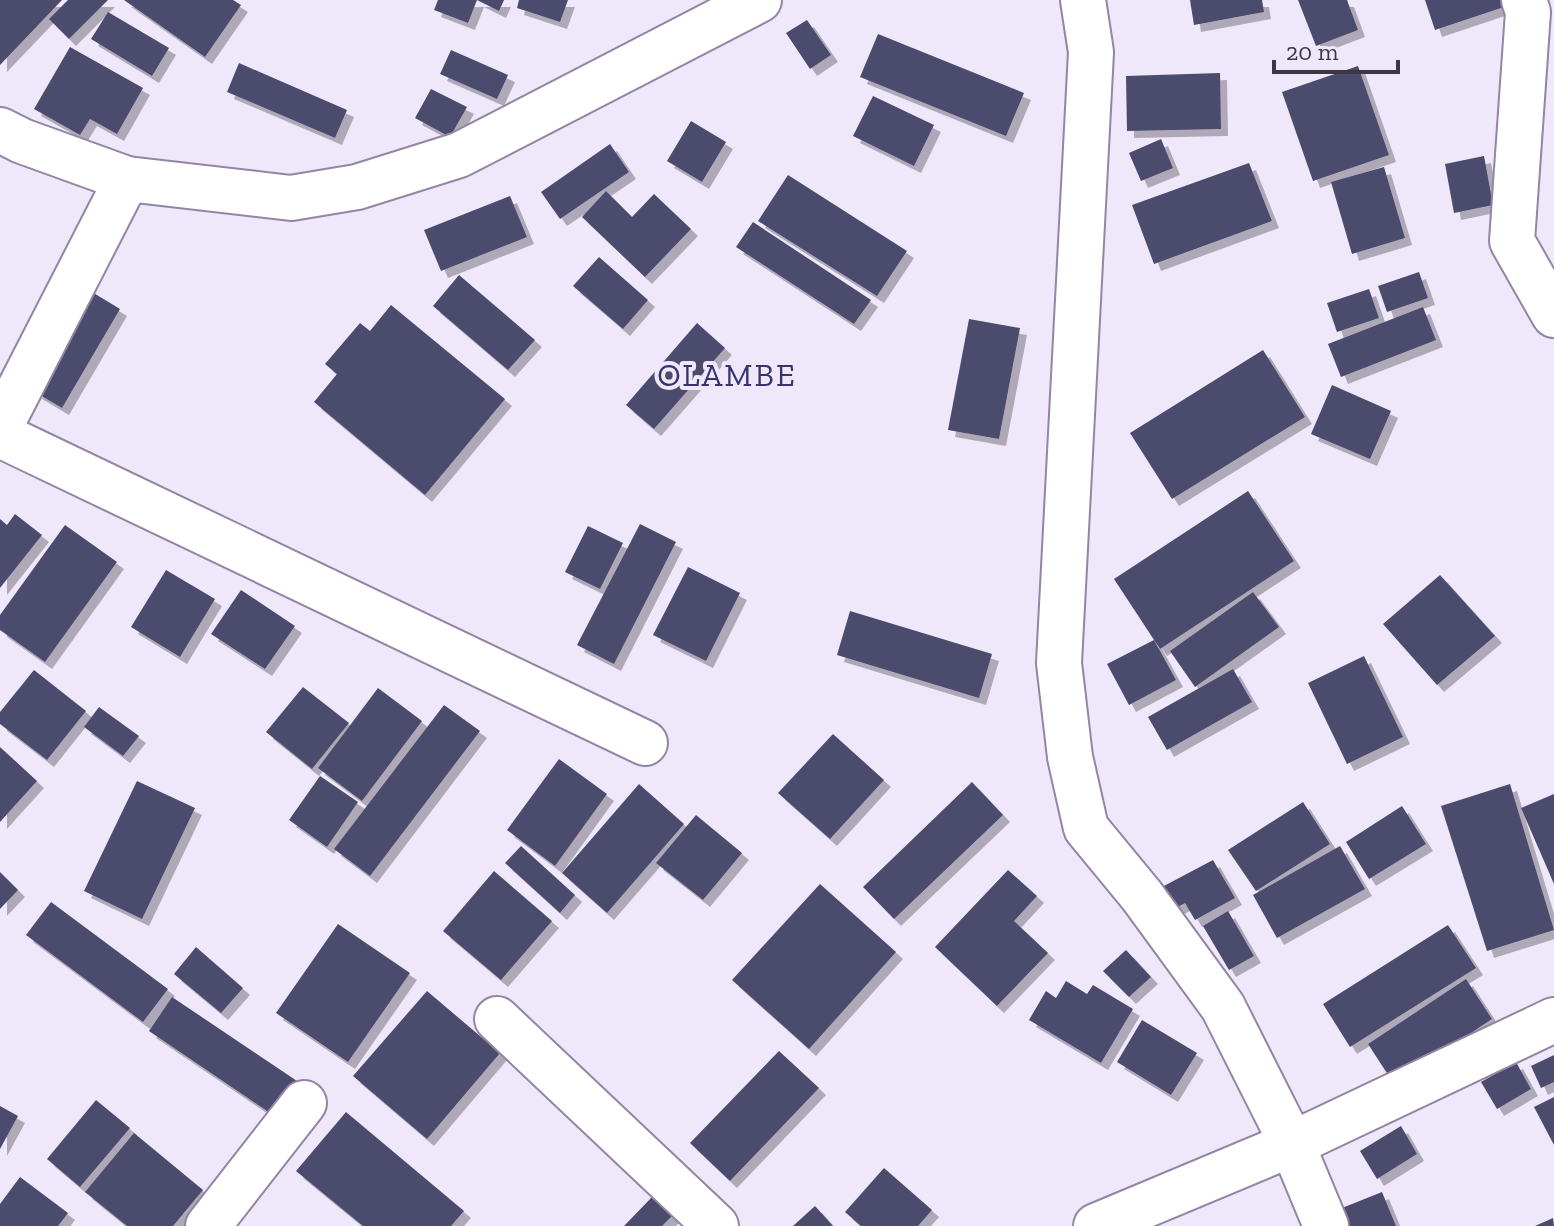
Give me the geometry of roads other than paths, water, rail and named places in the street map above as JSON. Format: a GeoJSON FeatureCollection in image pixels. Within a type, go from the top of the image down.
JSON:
{"type":"FeatureCollection","features":[{"type":"Feature","properties":{"kind":"street"},"geometry":{"type":"LineString","coordinates":[[0,130],[127,179],[291,198],[357,187],[459,155],[759,0]]}},
{"type":"Feature","properties":{"kind":"street"},"geometry":{"type":"LineString","coordinates":[[1083,0],[1091,52],[1059,663],[1070,757],[1086,828],[1142,896],[1223,1007],[1292,1144],[1326,1226]]}},
{"type":"Feature","properties":{"kind":"street"},"geometry":{"type":"LineString","coordinates":[[1524,0],[1528,12],[1512,241],[1554,315]]}},
{"type":"Feature","properties":{"kind":"street"},"geometry":{"type":"LineString","coordinates":[[0,427],[127,179]]}},
{"type":"Feature","properties":{"kind":"street"},"geometry":{"type":"LineString","coordinates":[[0,435],[645,743]]}},
{"type":"Feature","properties":{"kind":"street"},"geometry":{"type":"LineString","coordinates":[[497,1019],[716,1226]]}},
{"type":"Feature","properties":{"kind":"street"},"geometry":{"type":"LineString","coordinates":[[1096,1226],[1292,1144],[1554,1020]]}},
{"type":"Feature","properties":{"kind":"street"},"geometry":{"type":"LineString","coordinates":[[208,1226],[304,1103]]}},
{"type":"Feature","properties":{"kind":"district","name":"OLAMBE"},"geometry":{"type":"Point","coordinates":[727,375]}}]}
